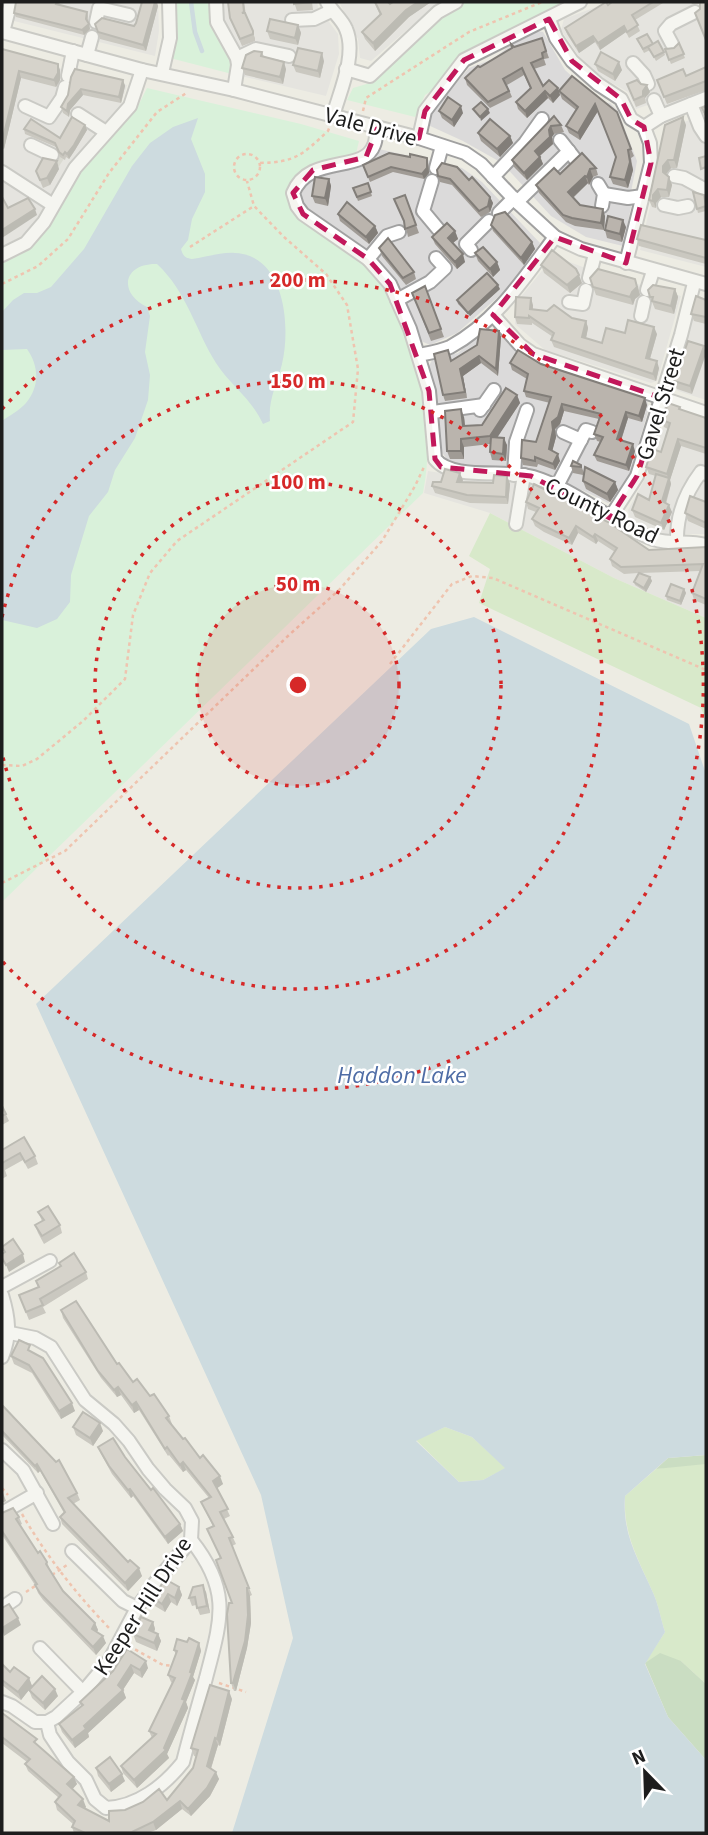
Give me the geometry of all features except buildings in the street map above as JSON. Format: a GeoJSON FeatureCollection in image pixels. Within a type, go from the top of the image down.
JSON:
{"type":"FeatureCollection","features":[{"type":"Feature","properties":{"kind":"street"},"geometry":{"type":"LineString","coordinates":[[2,32],[11,2]]}},
{"type":"Feature","properties":{"kind":"street"},"geometry":{"type":"LineString","coordinates":[[162,74],[170,38],[169,2]]}},
{"type":"Feature","properties":{"kind":"street"},"geometry":{"type":"LineString","coordinates":[[216,2],[217,22],[239,65],[233,90]]}},
{"type":"Feature","properties":{"kind":"street"},"geometry":{"type":"LineString","coordinates":[[346,69],[370,76],[434,7],[456,2]]}},
{"type":"Feature","properties":{"kind":"street"},"geometry":{"type":"LineString","coordinates":[[419,138],[425,111],[464,60],[580,2]]}},
{"type":"Feature","properties":{"kind":"street"},"geometry":{"type":"LineString","coordinates":[[292,20],[314,19],[329,6],[346,27],[350,44],[333,116]]}},
{"type":"Feature","properties":{"kind":"street"},"geometry":{"type":"LineString","coordinates":[[96,22],[99,8],[129,15]]}},
{"type":"Feature","properties":{"kind":"street"},"geometry":{"type":"LineString","coordinates":[[672,44],[665,31],[669,22],[695,12]]}},
{"type":"Feature","properties":{"kind":"street"},"geometry":{"type":"LineString","coordinates":[[549,19],[556,38],[572,61],[598,84],[621,99],[631,119],[644,127],[661,174],[626,263]]}},
{"type":"Feature","properties":{"kind":"street","name":"Vale Drive"},"geometry":{"type":"LineString","coordinates":[[2,32],[419,138],[465,153],[481,164],[555,237],[595,254],[700,284]]}},
{"type":"Feature","properties":{"kind":"street"},"geometry":{"type":"LineString","coordinates":[[87,55],[92,37]]}},
{"type":"Feature","properties":{"kind":"street"},"geometry":{"type":"LineString","coordinates":[[237,58],[256,49],[289,56]]}},
{"type":"Feature","properties":{"kind":"street"},"geometry":{"type":"LineString","coordinates":[[25,106],[49,117],[62,98],[73,51]]}},
{"type":"Feature","properties":{"kind":"street"},"geometry":{"type":"LineString","coordinates":[[633,63],[648,84]]}},
{"type":"Feature","properties":{"kind":"street"},"geometry":{"type":"LineString","coordinates":[[2,255],[26,243],[44,222],[53,205],[63,162],[106,132],[130,106],[142,69]]}},
{"type":"Feature","properties":{"kind":"street"},"geometry":{"type":"LineString","coordinates":[[644,127],[706,98]]}},
{"type":"Feature","properties":{"kind":"street"},"geometry":{"type":"LineString","coordinates":[[654,100],[661,117]]}},
{"type":"Feature","properties":{"kind":"street"},"geometry":{"type":"LineString","coordinates":[[691,104],[706,136]]}},
{"type":"Feature","properties":{"kind":"street"},"geometry":{"type":"LineString","coordinates":[[78,114],[106,132]]}},
{"type":"Feature","properties":{"kind":"street"},"geometry":{"type":"LineString","coordinates":[[493,177],[525,143],[542,119]]}},
{"type":"Feature","properties":{"kind":"street"},"geometry":{"type":"LineString","coordinates":[[377,129],[374,147],[366,158],[313,170],[296,185],[293,193],[303,214],[368,259],[390,284],[419,355],[433,412],[433,447]]}},
{"type":"Feature","properties":{"kind":"street"},"geometry":{"type":"LineString","coordinates":[[471,250],[466,244],[494,217],[572,155],[560,140]]}},
{"type":"Feature","properties":{"kind":"street"},"geometry":{"type":"LineString","coordinates":[[31,145],[63,162]]}},
{"type":"Feature","properties":{"kind":"street"},"geometry":{"type":"LineString","coordinates":[[436,168],[442,146]]}},
{"type":"Feature","properties":{"kind":"street"},"geometry":{"type":"LineString","coordinates":[[2,172],[53,205]]}},
{"type":"Feature","properties":{"kind":"street"},"geometry":{"type":"LineString","coordinates":[[661,174],[684,178],[706,190]]}},
{"type":"Feature","properties":{"kind":"street"},"geometry":{"type":"LineString","coordinates":[[432,181],[423,211],[438,229]]}},
{"type":"Feature","properties":{"kind":"street"},"geometry":{"type":"LineString","coordinates":[[601,195],[650,201],[678,208],[688,206]]}},
{"type":"Feature","properties":{"kind":"street"},"geometry":{"type":"LineString","coordinates":[[368,259],[387,236],[399,232]]}},
{"type":"Feature","properties":{"kind":"street"},"geometry":{"type":"LineString","coordinates":[[419,355],[449,348],[493,314],[513,293],[555,237]]}},
{"type":"Feature","properties":{"kind":"street"},"geometry":{"type":"LineString","coordinates":[[569,302],[583,304],[595,254]]}},
{"type":"Feature","properties":{"kind":"street"},"geometry":{"type":"LineString","coordinates":[[397,300],[430,282],[445,268],[436,258]]}},
{"type":"Feature","properties":{"kind":"street"},"geometry":{"type":"LineString","coordinates":[[641,316],[653,271]]}},
{"type":"Feature","properties":{"kind":"street","name":"Gavel Street"},"geometry":{"type":"LineString","coordinates":[[610,518],[637,475],[700,284]]}},
{"type":"Feature","properties":{"kind":"street"},"geometry":{"type":"LineString","coordinates":[[493,314],[520,345],[533,354],[706,413]]}},
{"type":"Feature","properties":{"kind":"street"},"geometry":{"type":"LineString","coordinates":[[433,412],[482,408],[494,390]]}},
{"type":"Feature","properties":{"kind":"street"},"geometry":{"type":"LineString","coordinates":[[516,524],[519,475],[516,442],[527,410]]}},
{"type":"Feature","properties":{"kind":"street"},"geometry":{"type":"LineString","coordinates":[[557,486],[586,436],[563,432]]}},
{"type":"Feature","properties":{"kind":"street","name":"County Road"},"geometry":{"type":"LineString","coordinates":[[433,447],[435,459],[441,467],[458,471],[519,475],[557,486],[610,518],[655,540],[706,545]]}},
{"type":"Feature","properties":{"kind":"street"},"geometry":{"type":"LineString","coordinates":[[677,543],[676,522],[692,484],[701,472],[706,474]]}},
{"type":"Feature","properties":{"kind":"street"},"geometry":{"type":"LineString","coordinates":[[2,1287],[50,1261]]}},
{"type":"Feature","properties":{"kind":"street"},"geometry":{"type":"LineString","coordinates":[[2,1295],[10,1333],[2,1357]]}},
{"type":"Feature","properties":{"kind":"street","name":"Keeper Hill Drive"},"geometry":{"type":"LineString","coordinates":[[10,1333],[35,1338],[51,1347],[85,1400],[114,1424],[165,1489],[185,1508],[192,1521],[191,1540],[137,1608],[109,1661],[83,1692],[47,1722]]}},
{"type":"Feature","properties":{"kind":"street"},"geometry":{"type":"LineString","coordinates":[[2,1450],[23,1470],[52,1524]]}},
{"type":"Feature","properties":{"kind":"street"},"geometry":{"type":"LineString","coordinates":[[2,1513],[37,1493]]}},
{"type":"Feature","properties":{"kind":"street"},"geometry":{"type":"LineString","coordinates":[[2,1702],[35,1721],[47,1722],[50,1735],[68,1762],[86,1780],[95,1799],[106,1808],[122,1808],[155,1791],[183,1762],[220,1620],[219,1597],[214,1578],[191,1540]]}},
{"type":"Feature","properties":{"kind":"street"},"geometry":{"type":"LineString","coordinates":[[75,1555],[123,1601],[137,1608]]}},
{"type":"Feature","properties":{"kind":"street"},"geometry":{"type":"LineString","coordinates":[[2,1608],[15,1599]]}},
{"type":"Feature","properties":{"kind":"street"},"geometry":{"type":"LineString","coordinates":[[40,1648],[83,1692]]}},
{"type":"Feature","properties":{"kind":"path"},"geometry":{"type":"LineString","coordinates":[[359,124],[366,98],[469,32],[542,2]]}},
{"type":"Feature","properties":{"kind":"path"},"geometry":{"type":"LineString","coordinates":[[2,284],[38,266],[68,239],[109,173],[157,112],[188,93],[192,81]]}},
{"type":"Feature","properties":{"kind":"path"},"geometry":{"type":"LineString","coordinates":[[260,163],[284,162],[304,153],[328,131],[333,116]]}},
{"type":"Feature","properties":{"kind":"path"},"geometry":{"type":"LineString","coordinates":[[239,156],[254,156],[260,163],[259,173],[247,181],[234,173],[234,163],[239,156]]}},
{"type":"Feature","properties":{"kind":"path"},"geometry":{"type":"LineString","coordinates":[[2,765],[22,766],[37,759],[83,721],[125,679],[134,615],[150,573],[177,541],[352,422],[358,369],[347,305],[326,274],[254,206],[247,181]]}},
{"type":"Feature","properties":{"kind":"path"},"geometry":{"type":"LineString","coordinates":[[190,247],[254,206]]}},
{"type":"Feature","properties":{"kind":"path"},"geometry":{"type":"LineString","coordinates":[[2,883],[65,851],[339,590],[382,541],[415,486],[433,447]]}},
{"type":"Feature","properties":{"kind":"path"},"geometry":{"type":"LineString","coordinates":[[390,664],[453,584],[472,576],[494,578],[706,670]]}},
{"type":"Feature","properties":{"kind":"path"},"geometry":{"type":"LineString","coordinates":[[2,1488],[80,1599],[120,1640],[136,1652],[163,1665],[185,1668]]}},
{"type":"Feature","properties":{"kind":"path"},"geometry":{"type":"LineString","coordinates":[[15,1599],[59,1570],[75,1555]]}},
{"type":"Feature","properties":{"kind":"path"},"geometry":{"type":"LineString","coordinates":[[206,1678],[246,1692]]}},
{"type":"Feature","properties":{"kind":"highlighted area"},"geometry":{"type":"Polygon","coordinates":[[[549,19],[572,61],[621,99],[631,119],[644,127],[651,163],[626,263],[555,237],[493,315],[533,354],[662,398],[637,476],[610,518],[531,476],[441,467],[435,459],[429,391],[390,284],[368,259],[303,214],[293,193],[313,170],[366,157],[377,129],[419,138],[425,111],[464,60],[549,19]]]}},
{"type":"Feature","properties":{"kind":"shaded area"},"geometry":{"type":"Polygon","coordinates":[[[2,2],[158,2],[159,31],[155,56],[2,18],[2,2]]]}},
{"type":"Feature","properties":{"kind":"shaded area"},"geometry":{"type":"Polygon","coordinates":[[[222,2],[317,2],[338,34],[339,54],[326,96],[241,76],[244,60],[223,21],[222,2]]]}},
{"type":"Feature","properties":{"kind":"shaded area"},"geometry":{"type":"Polygon","coordinates":[[[339,2],[439,2],[371,61],[360,58],[358,39],[339,2]]]}},
{"type":"Feature","properties":{"kind":"shaded area"},"geometry":{"type":"Polygon","coordinates":[[[609,2],[706,2],[706,92],[667,109],[663,100],[636,109],[628,92],[594,73],[561,30],[564,19],[609,2]]]}},
{"type":"Feature","properties":{"kind":"shaded area"},"geometry":{"type":"Polygon","coordinates":[[[537,31],[543,32],[565,70],[600,102],[610,103],[618,111],[637,161],[623,246],[586,237],[551,216],[502,163],[428,125],[428,116],[469,68],[493,59],[518,39],[537,31]]]}},
{"type":"Feature","properties":{"kind":"shaded area"},"geometry":{"type":"Polygon","coordinates":[[[2,54],[127,85],[119,111],[94,134],[65,173],[28,232],[2,247],[2,54]]]}},
{"type":"Feature","properties":{"kind":"shaded area"},"geometry":{"type":"Polygon","coordinates":[[[706,113],[706,267],[640,250],[668,129],[706,113]]]}},
{"type":"Feature","properties":{"kind":"shaded area"},"geometry":{"type":"Polygon","coordinates":[[[379,149],[462,168],[482,182],[540,243],[515,282],[457,333],[430,345],[421,341],[399,291],[311,216],[300,203],[301,190],[313,177],[376,158],[379,149]]]}},
{"type":"Feature","properties":{"kind":"shaded area"},"geometry":{"type":"Polygon","coordinates":[[[554,256],[601,274],[681,296],[657,381],[651,383],[545,350],[515,324],[515,304],[554,256]]]}},
{"type":"Feature","properties":{"kind":"shaded area"},"geometry":{"type":"Polygon","coordinates":[[[697,302],[706,304],[706,400],[678,391],[675,387],[697,302]]]}},
{"type":"Feature","properties":{"kind":"shaded area"},"geometry":{"type":"Polygon","coordinates":[[[479,334],[498,334],[520,354],[543,369],[647,401],[649,408],[629,476],[615,499],[608,503],[582,490],[577,494],[563,485],[565,480],[538,470],[450,463],[440,450],[438,406],[428,368],[432,360],[458,353],[479,334]]]}},
{"type":"Feature","properties":{"kind":"shaded area"},"geometry":{"type":"Polygon","coordinates":[[[668,412],[706,420],[706,534],[660,534],[630,519],[628,510],[646,477],[668,412]]]}},
{"type":"Feature","properties":{"kind":"shaded area"},"geometry":{"type":"Polygon","coordinates":[[[428,471],[514,481],[540,487],[653,553],[706,553],[706,618],[614,578],[490,513],[424,493],[428,471]]]}},
{"type":"Feature","properties":{"kind":"green space"},"geometry":{"type":"Polygon","coordinates":[[[174,2],[210,2],[213,30],[232,58],[232,74],[170,58],[174,2]]]}},
{"type":"Feature","properties":{"kind":"green space"},"geometry":{"type":"Polygon","coordinates":[[[463,2],[566,2],[459,55],[433,90],[425,95],[415,117],[347,100],[353,88],[370,83],[445,13],[463,2]]]}},
{"type":"Feature","properties":{"kind":"green space"},"geometry":{"type":"Polygon","coordinates":[[[147,88],[301,124],[359,141],[355,158],[312,168],[292,201],[363,260],[390,295],[415,361],[424,404],[428,447],[423,493],[2,902],[2,258],[27,246],[89,155],[138,106],[147,88]]]}},
{"type":"Feature","properties":{"kind":"green space"},"geometry":{"type":"Polygon","coordinates":[[[490,513],[614,578],[706,618],[706,720],[701,708],[479,603],[490,569],[469,556],[490,513]]]}},
{"type":"Feature","properties":{"kind":"green space"},"geometry":{"type":"Polygon","coordinates":[[[445,1427],[472,1437],[506,1468],[483,1480],[459,1482],[416,1440],[445,1427]]]}},
{"type":"Feature","properties":{"kind":"green space"},"geometry":{"type":"Polygon","coordinates":[[[706,1455],[706,1464],[656,1469],[668,1458],[706,1455]]]}},
{"type":"Feature","properties":{"kind":"green space"},"geometry":{"type":"Polygon","coordinates":[[[706,1464],[706,1684],[681,1661],[645,1663],[665,1632],[656,1600],[629,1536],[625,1510],[625,1496],[656,1469],[706,1464]]]}},
{"type":"Feature","properties":{"kind":"green space"},"geometry":{"type":"Polygon","coordinates":[[[660,1653],[681,1661],[706,1684],[706,1760],[668,1717],[645,1663],[660,1653]]]}},
{"type":"Feature","properties":{"kind":"water"},"geometry":{"type":"Polygon","coordinates":[[[198,118],[191,139],[205,174],[205,192],[192,219],[188,240],[181,249],[185,256],[192,259],[230,253],[252,257],[265,266],[274,279],[281,295],[284,313],[285,348],[270,406],[270,421],[263,424],[253,407],[216,363],[176,286],[167,275],[157,264],[137,268],[128,279],[128,287],[137,301],[147,307],[150,316],[145,352],[150,375],[148,400],[135,438],[115,470],[108,492],[89,516],[71,575],[70,602],[57,619],[37,628],[2,620],[2,421],[18,410],[31,396],[36,383],[36,369],[27,349],[2,350],[2,312],[24,293],[37,293],[51,287],[84,249],[132,166],[150,143],[173,127],[198,118]]]}},
{"type":"Feature","properties":{"kind":"water","name":"Haddon Lake"},"geometry":{"type":"Polygon","coordinates":[[[474,617],[689,724],[706,774],[706,1455],[668,1458],[625,1496],[625,1510],[629,1536],[656,1600],[665,1632],[645,1664],[668,1717],[706,1760],[706,1833],[232,1833],[293,1638],[261,1495],[36,1004],[431,629],[474,617]],[[445,1427],[416,1441],[459,1482],[483,1480],[505,1468],[472,1437],[445,1427]]]}},
{"type":"Feature","properties":{"kind":"waterway"},"geometry":{"type":"LineString","coordinates":[[191,2],[195,32],[202,51]]}},
{"type":"Feature","properties":{"kind":"tunnel"},"geometry":{"type":"LineString","coordinates":[[52,155],[63,162]]}}]}
